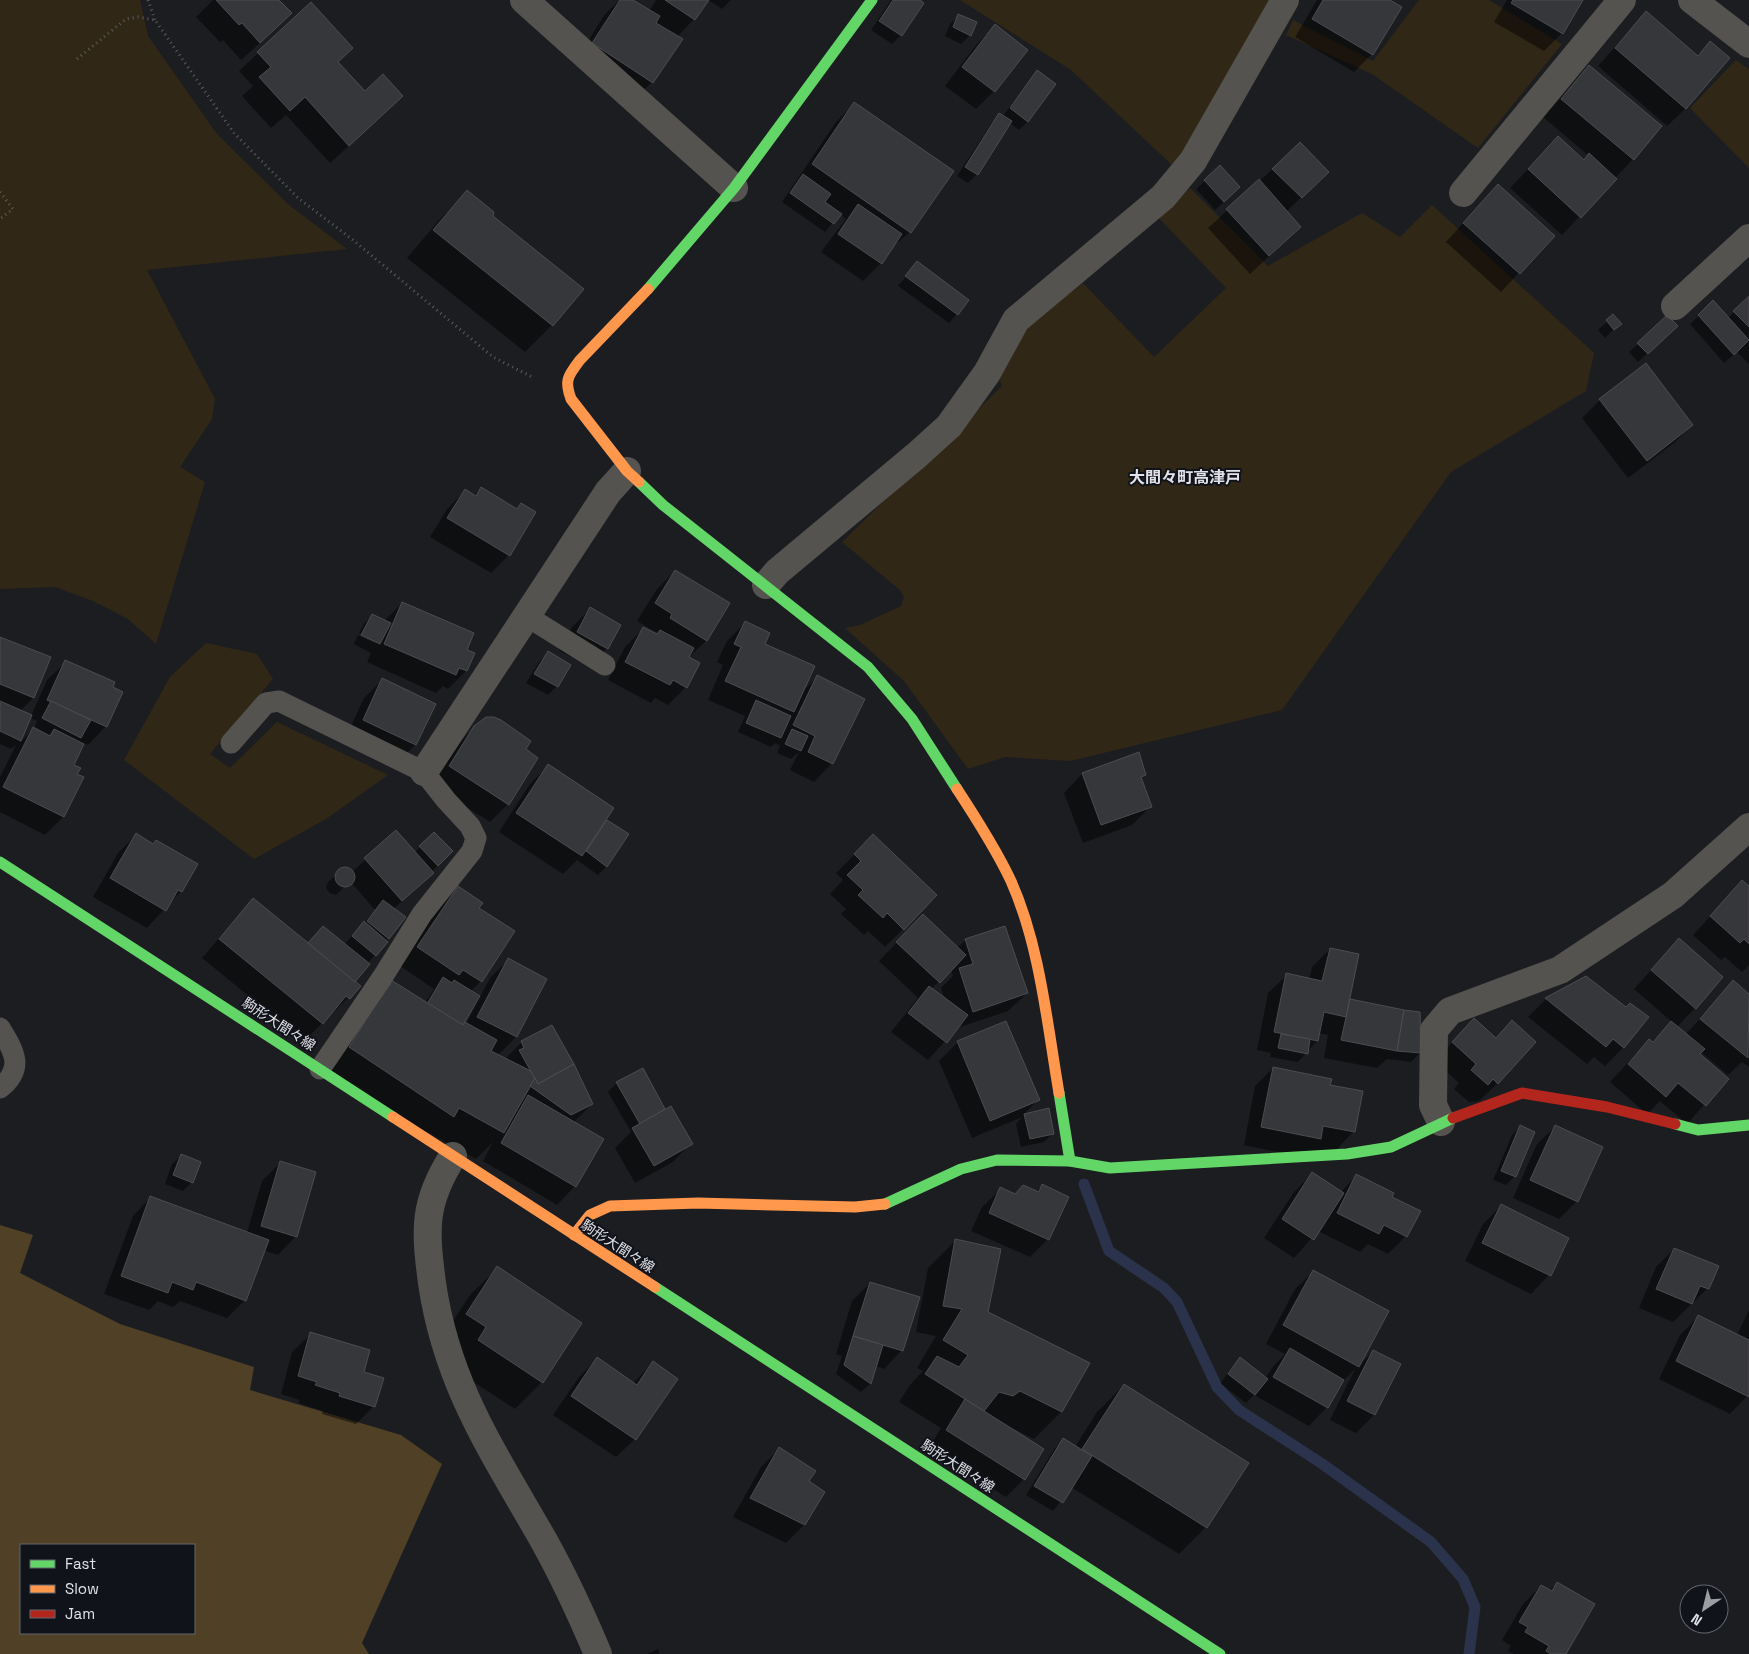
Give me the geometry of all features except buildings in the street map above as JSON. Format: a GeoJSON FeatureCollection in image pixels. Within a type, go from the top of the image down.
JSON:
{"type":"FeatureCollection","features":[{"type":"Feature","properties":{"kind":"street"},"geometry":{"type":"LineString","coordinates":[[524,0],[734,188]]}},
{"type":"Feature","properties":{"kind":"street"},"geometry":{"type":"LineString","coordinates":[[872,0],[734,188],[646,292],[580,360],[570,373],[566,385],[571,399],[626,471],[663,505],[868,667],[912,719],[979,823],[1011,882],[1036,957],[1070,1161]]}},
{"type":"Feature","properties":{"kind":"street"},"geometry":{"type":"LineString","coordinates":[[766,585],[777,572],[949,426],[987,372],[1016,320],[1163,197],[1173,186],[1193,161],[1285,0]]}},
{"type":"Feature","properties":{"kind":"street"},"geometry":{"type":"LineString","coordinates":[[1463,193],[1622,0]]}},
{"type":"Feature","properties":{"kind":"street"},"geometry":{"type":"LineString","coordinates":[[1692,0],[1749,44]]}},
{"type":"Feature","properties":{"kind":"street"},"geometry":{"type":"LineString","coordinates":[[1675,306],[1749,238]]}},
{"type":"Feature","properties":{"kind":"street"},"geometry":{"type":"LineString","coordinates":[[424,772],[608,492],[626,471]]}},
{"type":"Feature","properties":{"kind":"street"},"geometry":{"type":"LineString","coordinates":[[1442,1122],[1433,1104],[1434,1030],[1450,1011],[1560,970],[1673,895],[1749,827]]}},
{"type":"Feature","properties":{"kind":"street","name":"駒形大間々線"},"geometry":{"type":"LineString","coordinates":[[0,862],[1220,1654]]}},
{"type":"Feature","properties":{"kind":"street"},"geometry":{"type":"LineString","coordinates":[[574,1235],[590,1215],[610,1206],[698,1203],[855,1207],[885,1204],[961,1169],[996,1160],[1070,1161],[1110,1168],[1347,1154],[1392,1147],[1442,1122],[1522,1093],[1607,1108],[1698,1130],[1749,1125]]}},
{"type":"Feature","properties":{"kind":"street"},"geometry":{"type":"LineString","coordinates":[[453,1156],[438,1179],[431,1199],[426,1231],[438,1322],[458,1384],[486,1443],[563,1577],[598,1654]]}},
{"type":"Feature","properties":{"kind":"lane"},"geometry":{"type":"LineString","coordinates":[[526,615],[605,665]]}},
{"type":"Feature","properties":{"kind":"lane"},"geometry":{"type":"LineString","coordinates":[[231,743],[266,703],[279,701],[424,772],[470,826],[476,838],[472,851],[422,914],[382,978],[320,1069]]}},
{"type":"Feature","properties":{"kind":"lane"},"geometry":{"type":"LineString","coordinates":[[0,1028],[16,1058],[14,1074],[0,1088]]}},
{"type":"Feature","properties":{"kind":"path"},"geometry":{"type":"LineString","coordinates":[[148,0],[155,20],[234,133],[298,198],[353,240],[493,357],[544,383],[566,385]]}},
{"type":"Feature","properties":{"kind":"path"},"geometry":{"type":"LineString","coordinates":[[77,59],[126,19],[138,17],[155,20]]}},
{"type":"Feature","properties":{"kind":"path"},"geometry":{"type":"LineString","coordinates":[[0,192],[13,208],[0,220]]}},
{"type":"Feature","properties":{"kind":"shaded area"},"geometry":{"type":"Polygon","coordinates":[[[0,0],[140,0],[148,36],[217,134],[289,205],[347,249],[147,270],[215,399],[212,419],[180,467],[205,482],[156,644],[128,619],[93,601],[55,587],[0,589],[0,0]]]}},
{"type":"Feature","properties":{"kind":"shaded area"},"geometry":{"type":"Polygon","coordinates":[[[960,0],[1271,0],[1188,145],[1173,166],[1071,70],[960,0]]]}},
{"type":"Feature","properties":{"kind":"shaded area"},"geometry":{"type":"Polygon","coordinates":[[[1419,0],[1489,0],[1562,44],[1478,148],[1372,74],[1286,35],[1293,20],[1373,61],[1419,0]]]}},
{"type":"Feature","properties":{"kind":"shaded area"},"geometry":{"type":"Polygon","coordinates":[[[1736,60],[1749,69],[1749,168],[1690,108],[1736,60]]]}},
{"type":"Feature","properties":{"kind":"shaded area"},"geometry":{"type":"Polygon","coordinates":[[[1190,188],[1268,266],[1362,213],[1400,237],[1432,205],[1594,353],[1586,391],[1451,472],[1282,710],[1070,761],[1005,757],[968,769],[904,681],[845,628],[860,625],[901,606],[904,597],[900,590],[842,542],[1002,386],[998,374],[1019,331],[1083,283],[1154,357],[1226,288],[1155,214],[1190,188]]]}},
{"type":"Feature","properties":{"kind":"shaded area"},"geometry":{"type":"Polygon","coordinates":[[[206,643],[257,654],[273,679],[210,754],[230,768],[277,722],[388,775],[326,819],[254,859],[124,760],[170,677],[206,643]]]}},
{"type":"Feature","properties":{"kind":"shaded area"},"geometry":{"type":"Polygon","coordinates":[[[0,1225],[33,1235],[20,1273],[120,1324],[254,1367],[250,1390],[401,1435],[442,1464],[362,1643],[369,1654],[0,1654],[0,1225]]]}},
{"type":"Feature","properties":{"kind":"waterway"},"geometry":{"type":"LineString","coordinates":[[1084,1184],[1109,1251],[1164,1288],[1177,1302],[1217,1387],[1239,1410],[1321,1463],[1431,1542],[1463,1579],[1475,1607],[1469,1654]]}},
{"type":"Feature","properties":{"kind":"traffic: fast"},"geometry":{"type":"LineString","coordinates":[[648,289],[734,188],[872,0]]}},
{"type":"Feature","properties":{"kind":"traffic: fast"},"geometry":{"type":"LineString","coordinates":[[639,482],[663,505],[868,667],[912,719],[957,789]]}},
{"type":"Feature","properties":{"kind":"traffic: fast"},"geometry":{"type":"LineString","coordinates":[[0,862],[393,1117]]}},
{"type":"Feature","properties":{"kind":"traffic: fast"},"geometry":{"type":"LineString","coordinates":[[1059,1093],[1070,1161]]}},
{"type":"Feature","properties":{"kind":"traffic: fast"},"geometry":{"type":"LineString","coordinates":[[885,1204],[961,1169],[997,1160],[1070,1161],[1110,1168],[1347,1154],[1391,1147],[1453,1118]]}},
{"type":"Feature","properties":{"kind":"traffic: fast"},"geometry":{"type":"LineString","coordinates":[[1675,1124],[1698,1130],[1749,1125]]}},
{"type":"Feature","properties":{"kind":"traffic: fast"},"geometry":{"type":"LineString","coordinates":[[655,1287],[1220,1654]]}},
{"type":"Feature","properties":{"kind":"traffic: slow"},"geometry":{"type":"LineString","coordinates":[[639,482],[627,471],[571,399],[568,378],[580,360],[648,289]]}},
{"type":"Feature","properties":{"kind":"traffic: slow"},"geometry":{"type":"LineString","coordinates":[[957,789],[999,857],[1021,906],[1036,958],[1059,1093]]}},
{"type":"Feature","properties":{"kind":"traffic: slow"},"geometry":{"type":"LineString","coordinates":[[393,1117],[655,1287]]}},
{"type":"Feature","properties":{"kind":"traffic: slow"},"geometry":{"type":"LineString","coordinates":[[574,1235],[590,1215],[610,1206],[698,1203],[855,1207],[885,1204]]}},
{"type":"Feature","properties":{"kind":"traffic: jam"},"geometry":{"type":"LineString","coordinates":[[1453,1118],[1522,1093],[1607,1107],[1675,1124]]}},
{"type":"Feature","properties":{"kind":"district","name":"大間々町高津戸"},"geometry":{"type":"Point","coordinates":[1185,477]}}]}
